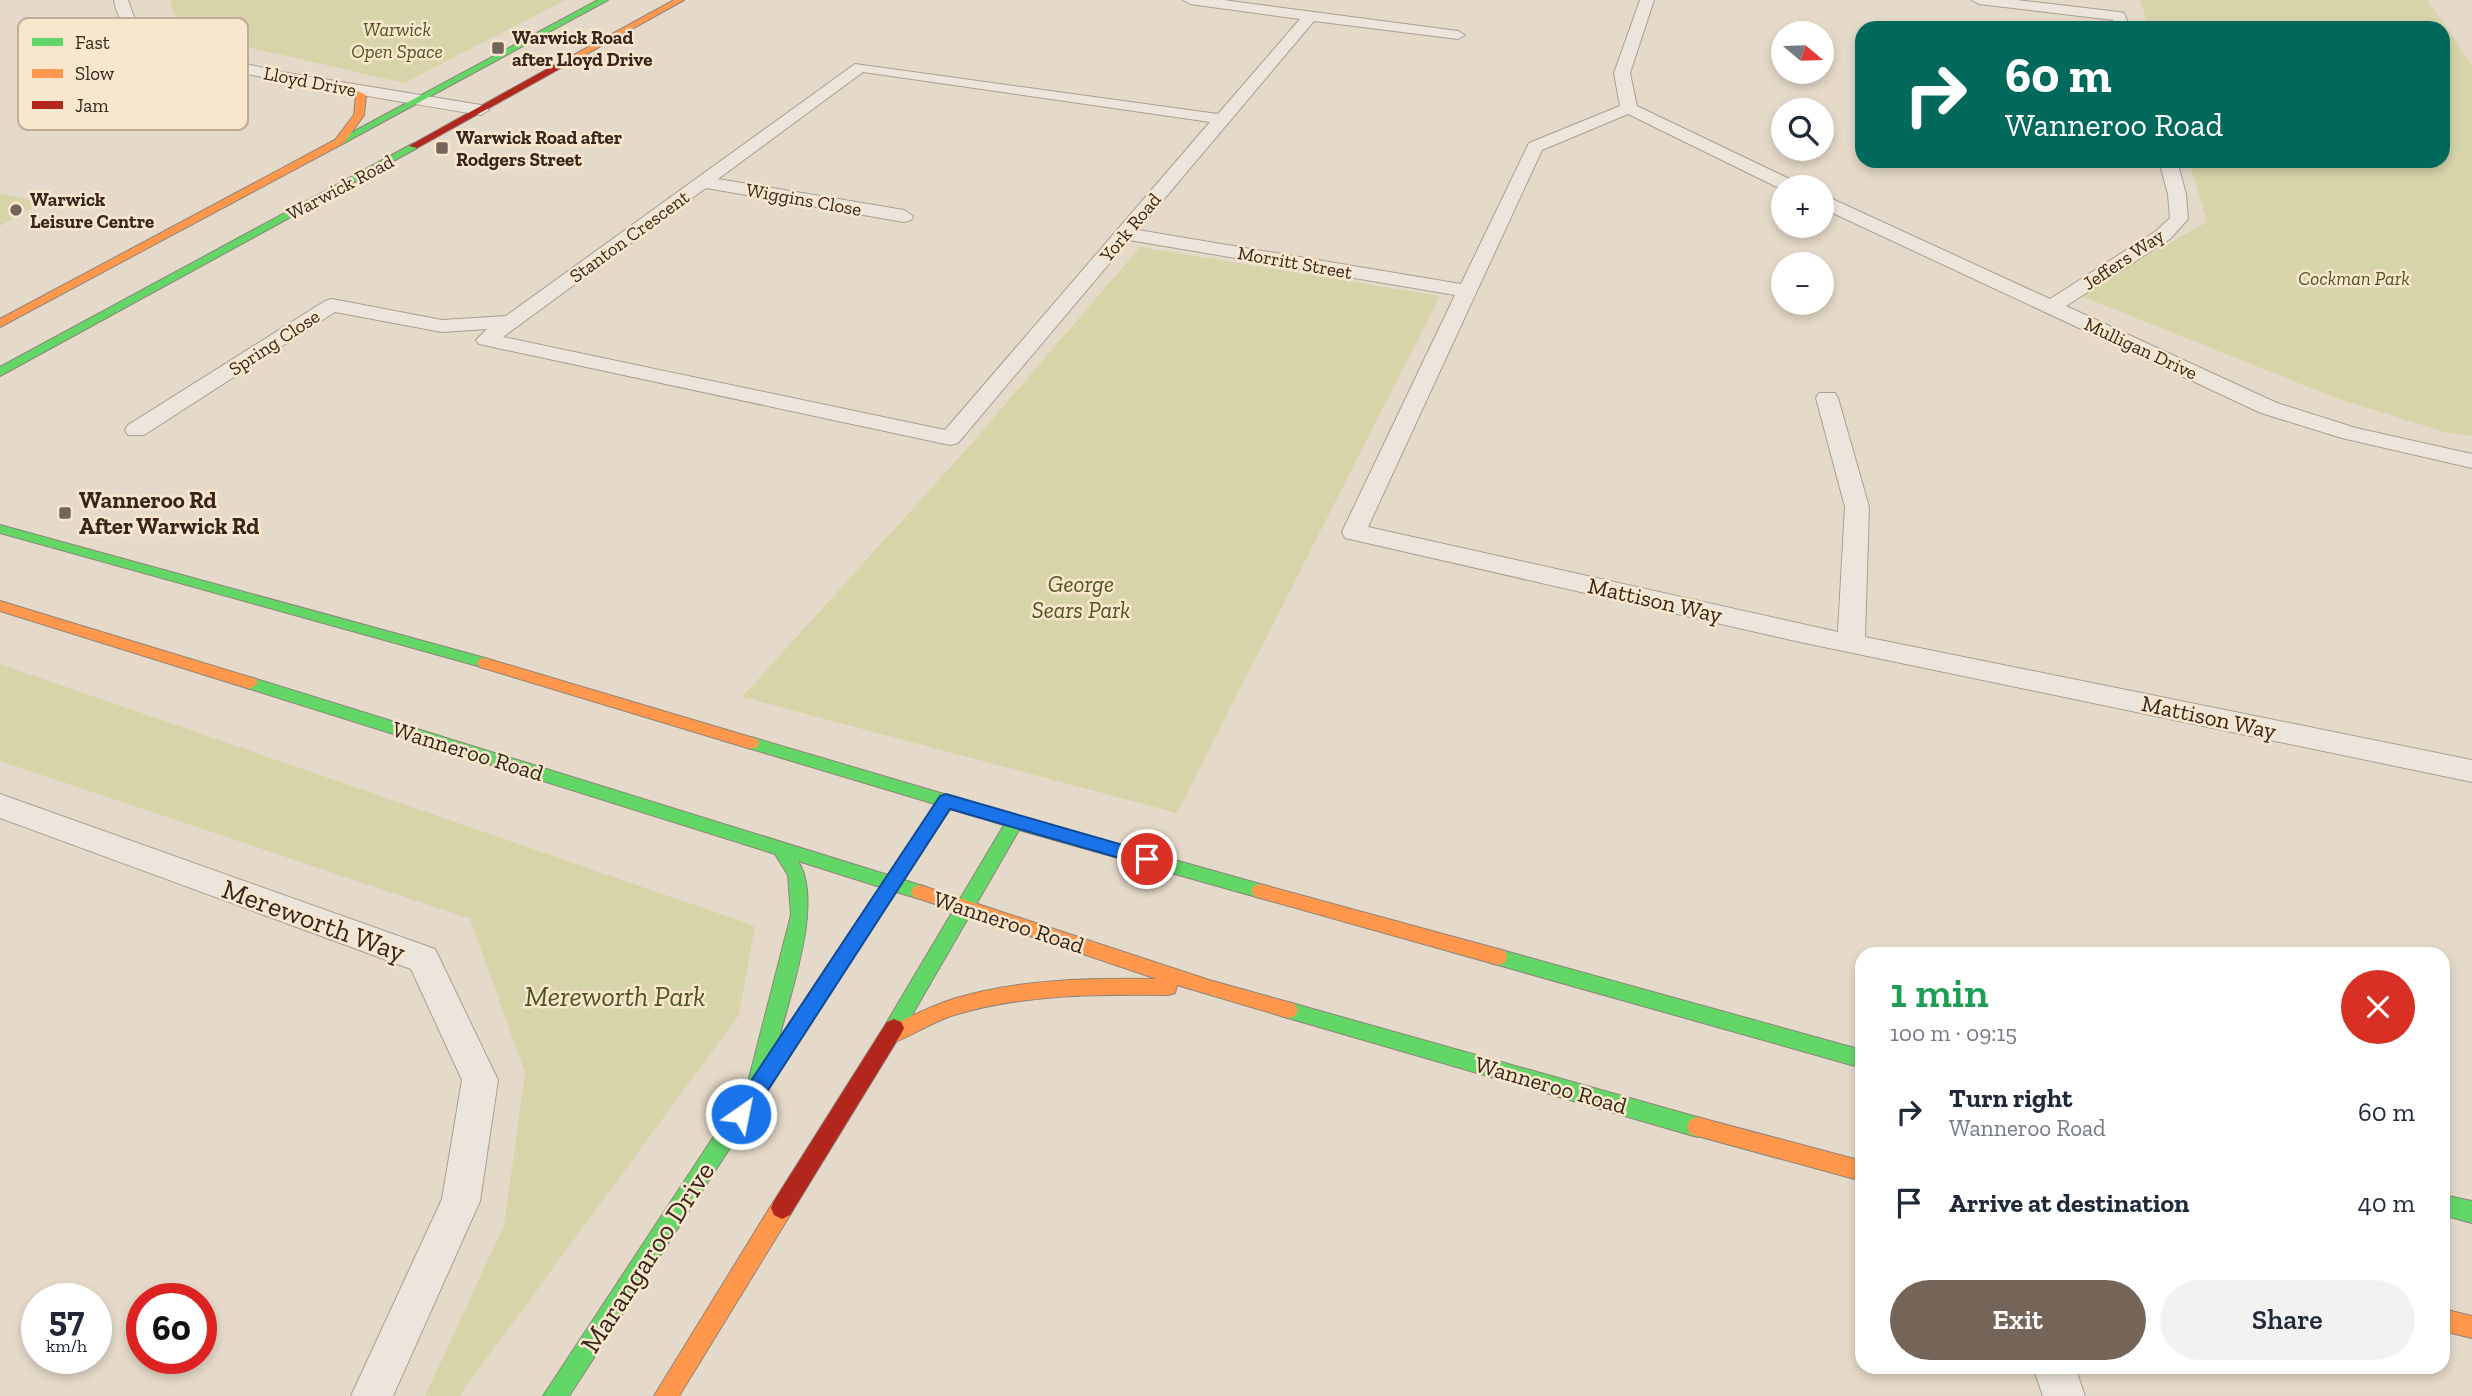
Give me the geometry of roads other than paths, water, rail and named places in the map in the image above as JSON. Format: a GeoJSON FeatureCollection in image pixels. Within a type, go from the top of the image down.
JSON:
{"type":"FeatureCollection","features":[{"type":"Feature","properties":{"kind":"main road","name":"Warwick Road"},"geometry":{"type":"LineString","coordinates":[[0,324],[338,143],[416,98],[604,0]]}},
{"type":"Feature","properties":{"kind":"main road","name":"Warwick Road"},"geometry":{"type":"LineString","coordinates":[[0,372],[680,0]]}},
{"type":"Feature","properties":{"kind":"main road"},"geometry":{"type":"LineString","coordinates":[[338,143],[361,112],[363,103],[361,95],[347,89]]}},
{"type":"Feature","properties":{"kind":"main road"},"geometry":{"type":"LineString","coordinates":[[0,530],[415,642],[1015,822],[1855,1057]]}},
{"type":"Feature","properties":{"kind":"main road","name":"Wanneroo Road"},"geometry":{"type":"LineString","coordinates":[[0,606],[781,848],[1209,988],[1657,1116],[1855,1169]]}},
{"type":"Feature","properties":{"kind":"main road","name":"Marangaroo Drive"},"geometry":{"type":"LineString","coordinates":[[555,1396],[946,801]]}},
{"type":"Feature","properties":{"kind":"main road"},"geometry":{"type":"LineString","coordinates":[[666,1396],[890,1035],[967,908],[1015,822]]}},
{"type":"Feature","properties":{"kind":"main road"},"geometry":{"type":"LineString","coordinates":[[756,1091],[800,915],[797,874],[781,848]]}},
{"type":"Feature","properties":{"kind":"main road"},"geometry":{"type":"LineString","coordinates":[[890,1035],[952,1008],[994,998],[1114,985],[1209,988]]}},
{"type":"Feature","properties":{"kind":"main road"},"geometry":{"type":"LineString","coordinates":[[2450,1207],[2472,1212]]}},
{"type":"Feature","properties":{"kind":"main road"},"geometry":{"type":"LineString","coordinates":[[2450,1322],[2472,1327]]}},
{"type":"Feature","properties":{"kind":"street","name":"Lloyd Drive"},"geometry":{"type":"LineString","coordinates":[[121,0],[122,11],[128,18]]}},
{"type":"Feature","properties":{"kind":"street"},"geometry":{"type":"LineString","coordinates":[[1191,0],[1458,35]]}},
{"type":"Feature","properties":{"kind":"street"},"geometry":{"type":"LineString","coordinates":[[1647,0],[1622,73],[1629,108],[1771,177]]}},
{"type":"Feature","properties":{"kind":"street"},"geometry":{"type":"LineString","coordinates":[[1979,0],[2119,16],[2121,21]]}},
{"type":"Feature","properties":{"kind":"street","name":"York Road"},"geometry":{"type":"LineString","coordinates":[[950,438],[1310,16]]}},
{"type":"Feature","properties":{"kind":"street","name":"Stanton Crescent"},"geometry":{"type":"LineString","coordinates":[[950,438],[486,340],[860,67],[1221,119]]}},
{"type":"Feature","properties":{"kind":"street","name":"Lloyd Drive"},"geometry":{"type":"LineString","coordinates":[[248,69],[347,89],[481,110]]}},
{"type":"Feature","properties":{"kind":"street","name":"Mattison Way"},"geometry":{"type":"LineString","coordinates":[[1629,108],[1535,147],[1354,532],[1851,643],[2472,771]]}},
{"type":"Feature","properties":{"kind":"street","name":"Jeffers Way"},"geometry":{"type":"LineString","coordinates":[[2051,307],[2163,235],[2179,219],[2177,194],[2170,168]]}},
{"type":"Feature","properties":{"kind":"street","name":"Wiggins Close"},"geometry":{"type":"LineString","coordinates":[[703,182],[904,216]]}},
{"type":"Feature","properties":{"kind":"street","name":"Mulligan Drive"},"geometry":{"type":"LineString","coordinates":[[1834,207],[2269,408],[2350,433],[2472,461]]}},
{"type":"Feature","properties":{"kind":"street","name":"Morritt Street"},"geometry":{"type":"LineString","coordinates":[[1124,233],[1467,292]]}},
{"type":"Feature","properties":{"kind":"street","name":"Spring Close"},"geometry":{"type":"LineString","coordinates":[[136,430],[332,305],[442,326],[509,323]]}},
{"type":"Feature","properties":{"kind":"street"},"geometry":{"type":"LineString","coordinates":[[1827,398],[1857,508],[1851,643]]}},
{"type":"Feature","properties":{"kind":"street","name":"Mereworth Way"},"geometry":{"type":"LineString","coordinates":[[0,806],[423,960],[480,1080],[461,1201],[372,1396]]}},
{"type":"Feature","properties":{"kind":"street"},"geometry":{"type":"LineString","coordinates":[[2056,1374],[2064,1396]]}},
{"type":"Feature","properties":{"kind":"place","name":"Warwick Road after Lloyd Drive"},"geometry":{"type":"Point","coordinates":[498,48]}},
{"type":"Feature","properties":{"kind":"place","name":"Warwick Road after Rodgers Street"},"geometry":{"type":"Point","coordinates":[442,148]}},
{"type":"Feature","properties":{"kind":"place","name":"Warwick Leisure Centre"},"geometry":{"type":"Point","coordinates":[16,210]}},
{"type":"Feature","properties":{"kind":"place","name":"Wanneroo Rd After Warwick Rd"},"geometry":{"type":"Point","coordinates":[65,513]}},
{"type":"Feature","properties":{"kind":"park label","name":"Warwick Open Space"},"geometry":{"type":"Point","coordinates":[397,40]}},
{"type":"Feature","properties":{"kind":"park label","name":"Cockman Park"},"geometry":{"type":"Point","coordinates":[2354,278]}},
{"type":"Feature","properties":{"kind":"park label","name":"George Sears Park"},"geometry":{"type":"Point","coordinates":[1081,597]}},
{"type":"Feature","properties":{"kind":"park label","name":"Mereworth Park"},"geometry":{"type":"Point","coordinates":[615,996]}}]}
